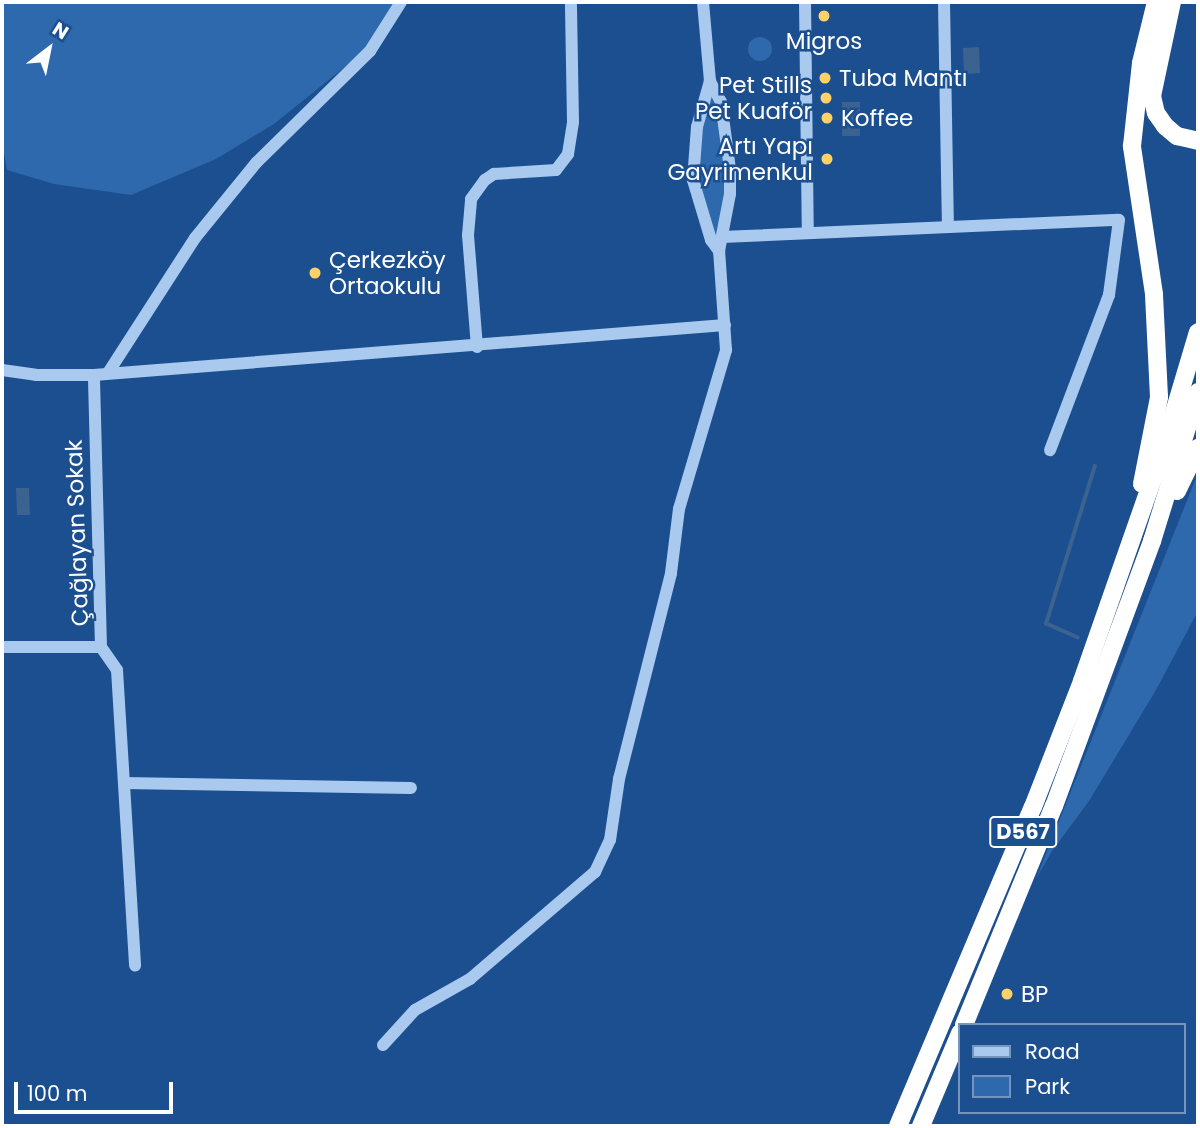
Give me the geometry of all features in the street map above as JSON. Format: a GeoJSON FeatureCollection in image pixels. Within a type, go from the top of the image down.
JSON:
{"type":"FeatureCollection","features":[{"type":"Feature","properties":{"kind":"highway"},"geometry":{"type":"LineString","coordinates":[[1132,532],[1159,397],[1154,294],[1132,146],[1141,63],[1156,2]]}},
{"type":"Feature","properties":{"kind":"highway"},"geometry":{"type":"LineString","coordinates":[[1172,2],[1152,96],[1157,113],[1165,126],[1177,136],[1198,141]]}},
{"type":"Feature","properties":{"kind":"highway","name":"D567"},"geometry":{"type":"LineString","coordinates":[[898,1126],[1034,807],[1082,681],[1132,532],[1161,456],[1198,332]]}},
{"type":"Feature","properties":{"kind":"highway","name":"D567"},"geometry":{"type":"LineString","coordinates":[[965,1023],[1054,806],[1152,541],[1198,391]]}},
{"type":"Feature","properties":{"kind":"highway"},"geometry":{"type":"LineString","coordinates":[[1152,541],[1198,447]]}},
{"type":"Feature","properties":{"kind":"highway"},"geometry":{"type":"LineString","coordinates":[[922,1126],[958,1038]]}},
{"type":"Feature","properties":{"kind":"street"},"geometry":{"type":"LineString","coordinates":[[101,374],[195,238],[257,163],[370,51],[401,2]]}},
{"type":"Feature","properties":{"kind":"street"},"geometry":{"type":"LineString","coordinates":[[477,347],[468,235],[471,199],[485,180],[494,174],[556,170],[568,154],[573,122],[571,2]]}},
{"type":"Feature","properties":{"kind":"street"},"geometry":{"type":"LineString","coordinates":[[383,1045],[415,1010],[470,979],[595,872],[610,840],[619,779],[671,573],[679,509],[726,350],[719,251],[730,194],[730,169],[720,102],[710,81],[703,2]]}},
{"type":"Feature","properties":{"kind":"street"},"geometry":{"type":"LineString","coordinates":[[805,2],[807,233]]}},
{"type":"Feature","properties":{"kind":"street"},"geometry":{"type":"LineString","coordinates":[[944,2],[948,227]]}},
{"type":"Feature","properties":{"kind":"street"},"geometry":{"type":"LineString","coordinates":[[710,81],[697,127],[693,180],[711,240],[719,251]]}},
{"type":"Feature","properties":{"kind":"street"},"geometry":{"type":"LineString","coordinates":[[722,237],[1119,220],[1109,295],[1049,450]]}},
{"type":"Feature","properties":{"kind":"street"},"geometry":{"type":"LineString","coordinates":[[2,370],[36,375],[101,374],[477,347],[725,325]]}},
{"type":"Feature","properties":{"kind":"street"},"geometry":{"type":"LineString","coordinates":[[248,362],[249,376]]}},
{"type":"Feature","properties":{"kind":"street","name":"Çağlayan Sokak"},"geometry":{"type":"LineString","coordinates":[[2,647],[101,647],[94,402],[101,374]]}},
{"type":"Feature","properties":{"kind":"street"},"geometry":{"type":"LineString","coordinates":[[101,647],[117,670],[135,965]]}},
{"type":"Feature","properties":{"kind":"street"},"geometry":{"type":"LineString","coordinates":[[124,783],[411,788]]}},
{"type":"Feature","properties":{"kind":"green space"},"geometry":{"type":"Polygon","coordinates":[[[2,2],[395,2],[367,49],[274,124],[216,159],[131,195],[54,184],[7,170],[2,141],[2,2]]]}},
{"type":"Feature","properties":{"kind":"green space"},"geometry":{"type":"Polygon","coordinates":[[[755,37],[765,37],[772,44],[772,54],[765,61],[755,61],[748,54],[748,44],[755,37]]]}},
{"type":"Feature","properties":{"kind":"green space"},"geometry":{"type":"Polygon","coordinates":[[[712,92],[716,98],[728,177],[715,242],[696,175],[701,123],[712,92]]]}},
{"type":"Feature","properties":{"kind":"green space"},"geometry":{"type":"Polygon","coordinates":[[[1198,473],[1198,611],[1156,690],[1089,801],[1052,851],[1036,879],[1198,473]]]}},
{"type":"Feature","properties":{"kind":"shaded area"},"geometry":{"type":"Polygon","coordinates":[[[979,47],[980,73],[964,74],[963,48],[979,47]]]}},
{"type":"Feature","properties":{"kind":"shaded area"},"geometry":{"type":"Polygon","coordinates":[[[842,102],[860,102],[860,136],[842,136],[842,102]]]}},
{"type":"Feature","properties":{"kind":"shaded area"},"geometry":{"type":"Polygon","coordinates":[[[16,488],[29,488],[30,515],[17,515],[16,488]]]}},
{"type":"Feature","properties":{"kind":"waterway"},"geometry":{"type":"LineString","coordinates":[[1078,638],[1046,624],[1095,466]]}},
{"type":"Feature","properties":{"kind":"place","name":"Migros"},"geometry":{"type":"Point","coordinates":[824,16]}},
{"type":"Feature","properties":{"kind":"place","name":"Tuba Mantı"},"geometry":{"type":"Point","coordinates":[825,78]}},
{"type":"Feature","properties":{"kind":"place","name":"Pet Stills Pet Kuaför"},"geometry":{"type":"Point","coordinates":[826,98]}},
{"type":"Feature","properties":{"kind":"place","name":"Koffee"},"geometry":{"type":"Point","coordinates":[827,118]}},
{"type":"Feature","properties":{"kind":"place","name":"Artı Yapı Gayrimenkul"},"geometry":{"type":"Point","coordinates":[827,159]}},
{"type":"Feature","properties":{"kind":"place","name":"Çerkezköy Ortaokulu"},"geometry":{"type":"Point","coordinates":[315,273]}},
{"type":"Feature","properties":{"kind":"place","name":"BP"},"geometry":{"type":"Point","coordinates":[1007,994]}}]}
